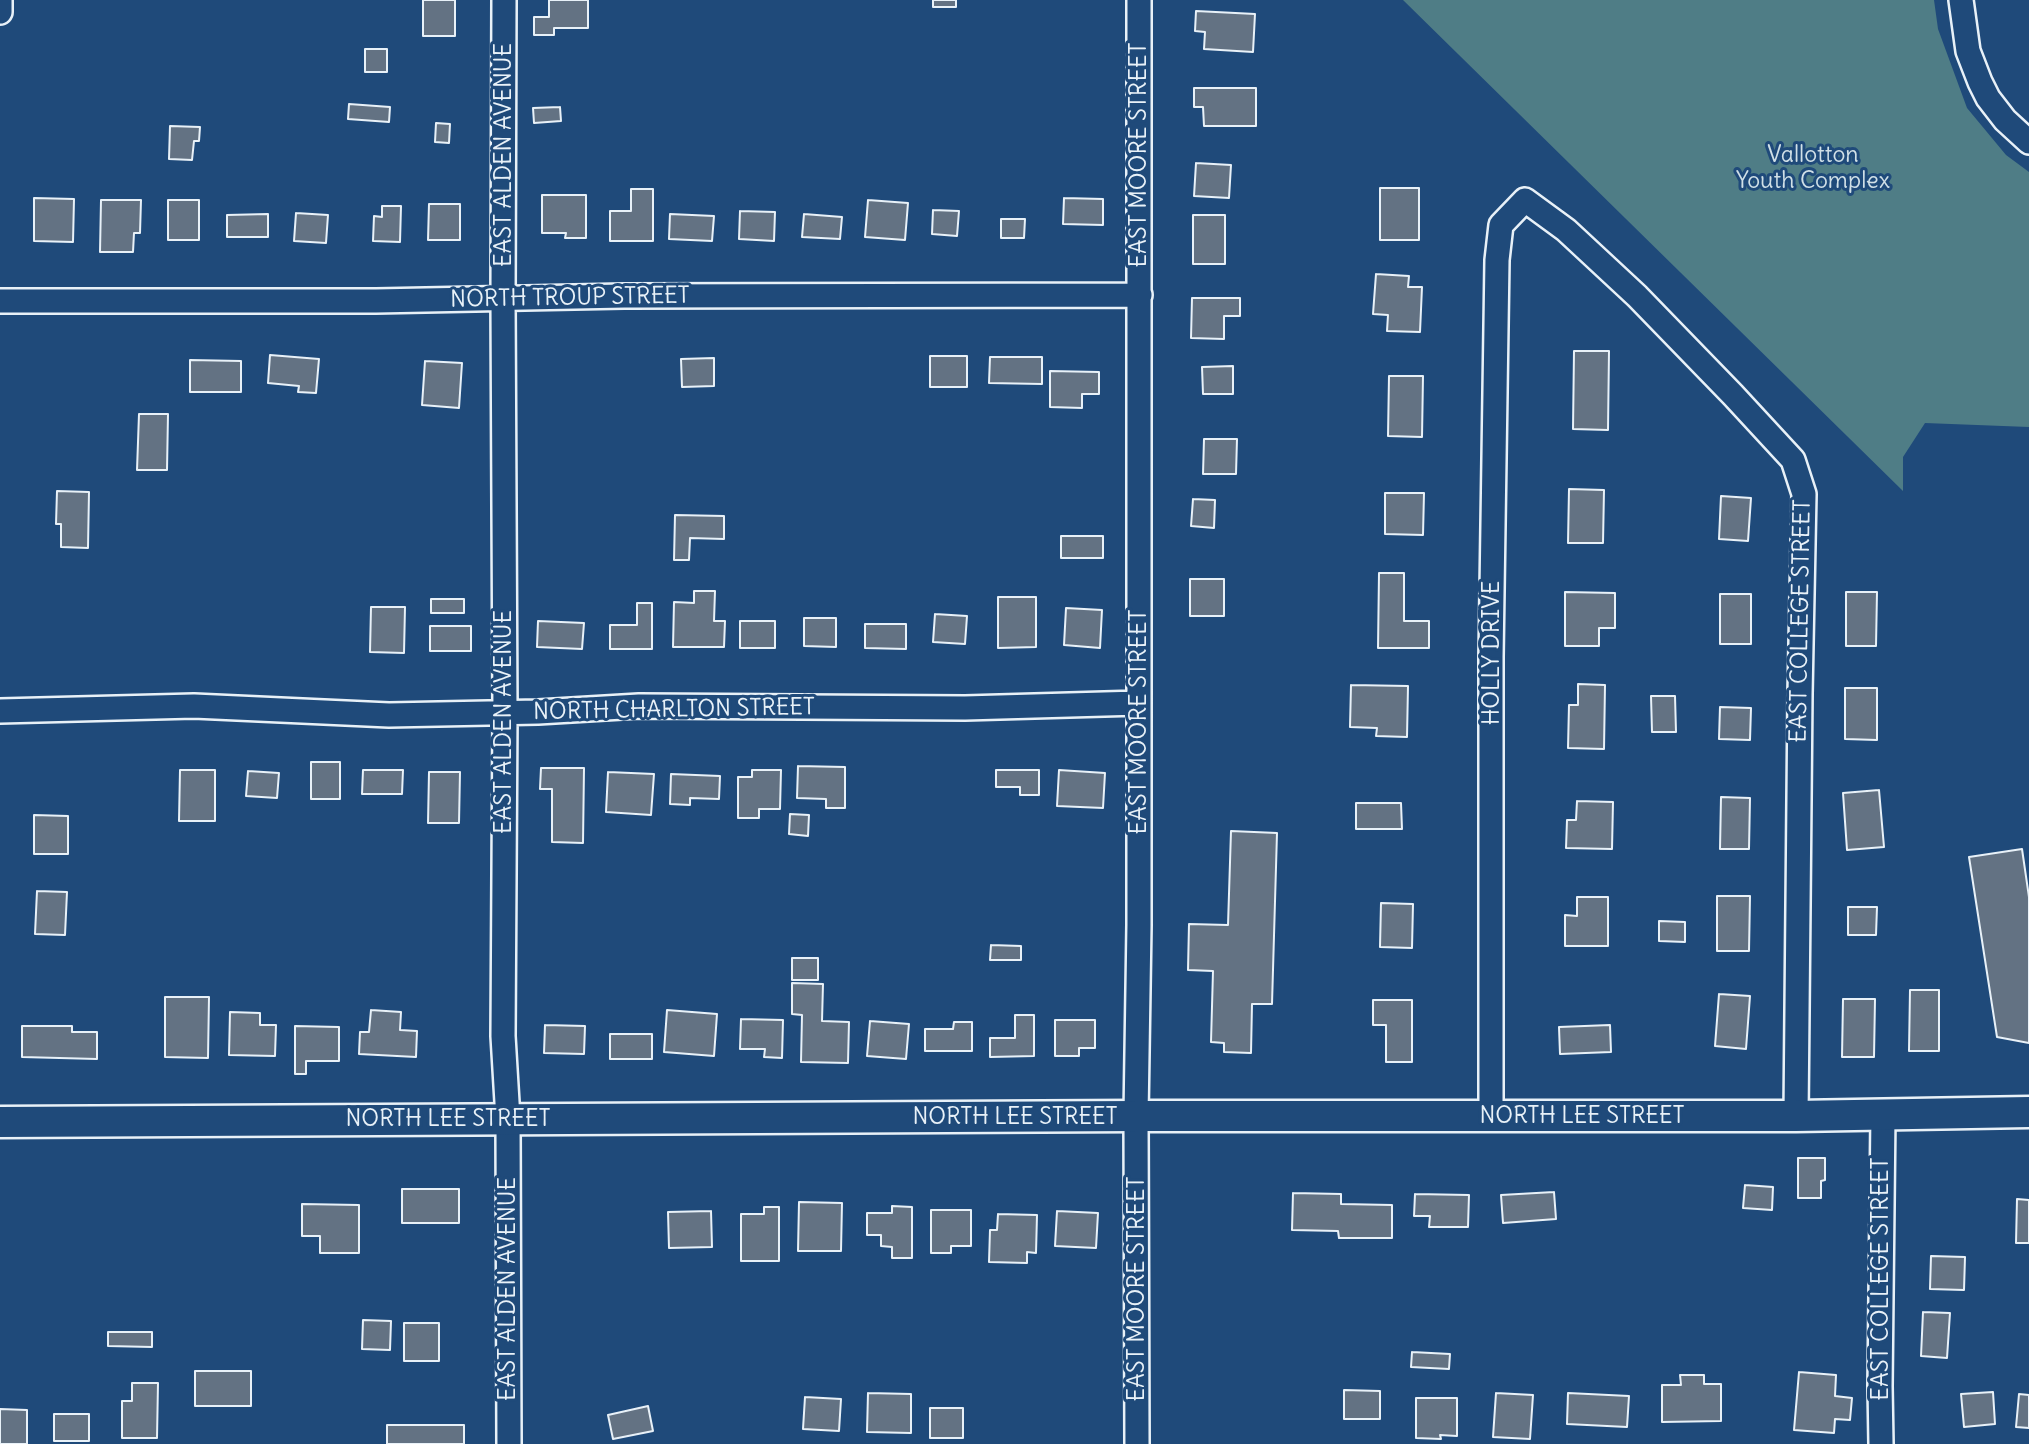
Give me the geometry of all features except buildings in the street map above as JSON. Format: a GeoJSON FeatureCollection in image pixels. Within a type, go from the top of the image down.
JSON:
{"type":"FeatureCollection","features":[{"type":"Feature","properties":{"kind":"street"},"geometry":{"type":"LineString","coordinates":[[0,0],[0,12]]}},
{"type":"Feature","properties":{"kind":"street","name":"EAST ALDEN AVENUE"},"geometry":{"type":"LineString","coordinates":[[504,0],[503,1036],[508,1119],[509,1444]]}},
{"type":"Feature","properties":{"kind":"street","name":"EAST MOORE STREET"},"geometry":{"type":"LineString","coordinates":[[1138,1444],[1136,1116],[1139,925],[1139,0]]}},
{"type":"Feature","properties":{"kind":"street"},"geometry":{"type":"LineString","coordinates":[[1961,0],[1968,51],[1980,82],[1988,98],[2005,120],[2029,142]]}},
{"type":"Feature","properties":{"kind":"street","name":"HOLLY DRIVE"},"geometry":{"type":"LineString","coordinates":[[1491,1116],[1491,657],[1497,260],[1501,225],[1525,200]]}},
{"type":"Feature","properties":{"kind":"street","name":"EAST COLLEGE STREET"},"geometry":{"type":"LineString","coordinates":[[1525,200],[1566,230],[1637,296],[1733,395],[1793,460],[1804,494],[1796,1116]]}},
{"type":"Feature","properties":{"kind":"street","name":"NORTH TROUP STREET"},"geometry":{"type":"LineString","coordinates":[[0,301],[1140,295]]}},
{"type":"Feature","properties":{"kind":"street","name":"NORTH CHARLTON STREET"},"geometry":{"type":"LineString","coordinates":[[0,711],[194,706],[389,715],[505,713],[639,706],[965,708],[1139,703]]}},
{"type":"Feature","properties":{"kind":"street","name":"NORTH LEE STREET"},"geometry":{"type":"LineString","coordinates":[[0,1122],[1136,1116],[1796,1116],[2029,1112]]}},
{"type":"Feature","properties":{"kind":"street","name":"EAST COLLEGE STREET"},"geometry":{"type":"LineString","coordinates":[[1881,1444],[1883,1114]]}},
{"type":"Feature","properties":{"kind":"green space","name":"Vallotton Youth Complex"},"geometry":{"type":"Polygon","coordinates":[[[1403,0],[1934,0],[1938,29],[1967,108],[2006,155],[2029,172],[2029,427],[1925,423],[1903,457],[1903,491],[1403,0]]]}}]}
